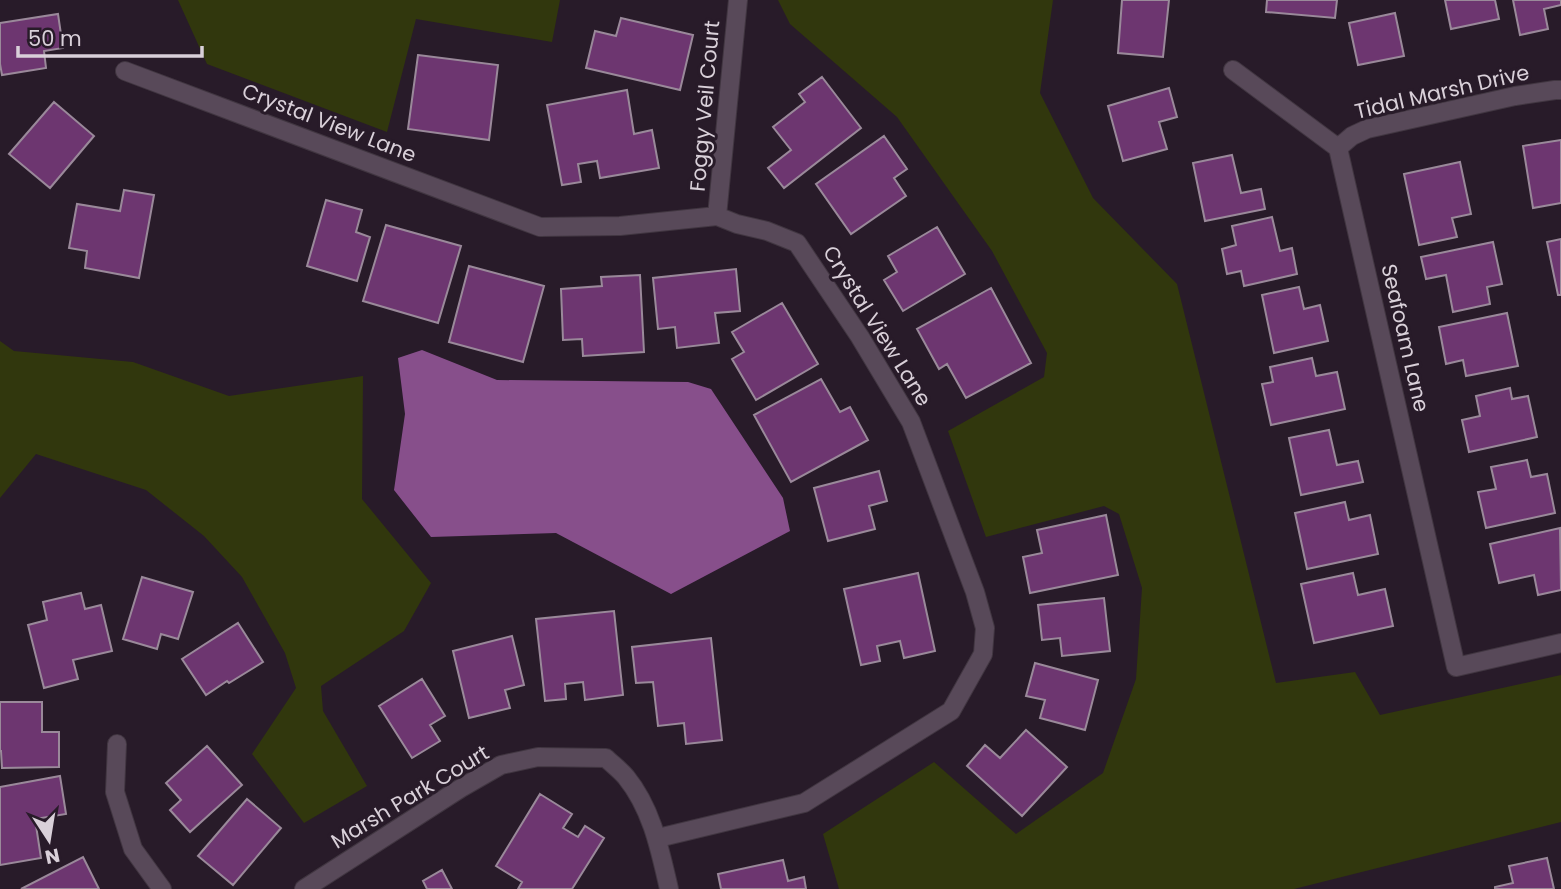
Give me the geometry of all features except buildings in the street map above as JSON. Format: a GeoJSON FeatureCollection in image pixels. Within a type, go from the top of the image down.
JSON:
{"type":"FeatureCollection","features":[{"type":"Feature","properties":{"kind":"street","name":"Foggy Veil Court"},"geometry":{"type":"LineString","coordinates":[[717,216],[738,0]]}},
{"type":"Feature","properties":{"kind":"street"},"geometry":{"type":"LineString","coordinates":[[1233,70],[1338,148]]}},
{"type":"Feature","properties":{"kind":"street","name":"Crystal View Lane"},"geometry":{"type":"LineString","coordinates":[[125,71],[540,227],[620,226],[717,216],[797,243],[860,337],[911,422],[975,592],[985,628],[984,654],[951,711],[804,803],[658,838]]}},
{"type":"Feature","properties":{"kind":"street","name":"Tidal Marsh Drive"},"geometry":{"type":"LineString","coordinates":[[1338,148],[1352,136],[1367,129],[1515,96],[1561,90]]}},
{"type":"Feature","properties":{"kind":"street","name":"Seafoam Lane"},"geometry":{"type":"LineString","coordinates":[[1338,148],[1456,667],[1561,643]]}},
{"type":"Feature","properties":{"kind":"street"},"geometry":{"type":"LineString","coordinates":[[117,744],[115,792],[133,849],[162,889]]}},
{"type":"Feature","properties":{"kind":"street","name":"Marsh Park Court"},"geometry":{"type":"LineString","coordinates":[[304,889],[501,765],[538,757],[606,758],[625,777],[641,800],[658,838],[669,889]]}},
{"type":"Feature","properties":{"kind":"green space"},"geometry":{"type":"Polygon","coordinates":[[[178,0],[560,0],[552,42],[416,19],[387,132],[207,64],[178,0]]]}},
{"type":"Feature","properties":{"kind":"green space"},"geometry":{"type":"Polygon","coordinates":[[[778,0],[1053,0],[1040,93],[1093,198],[1177,284],[1276,683],[1355,672],[1380,715],[1561,675],[1561,822],[1294,889],[839,889],[823,834],[934,762],[1016,834],[1103,773],[1136,679],[1142,588],[1119,514],[1104,506],[986,537],[948,431],[1044,377],[1047,353],[992,251],[897,117],[790,24],[778,0]]]}},
{"type":"Feature","properties":{"kind":"green space"},"geometry":{"type":"Polygon","coordinates":[[[0,341],[14,351],[133,362],[229,396],[363,376],[362,499],[431,583],[404,631],[321,686],[323,711],[367,786],[304,823],[252,754],[296,688],[285,653],[242,577],[204,536],[146,490],[36,454],[0,498],[0,341]]]}},
{"type":"Feature","properties":{"kind":"shaded area"},"geometry":{"type":"Polygon","coordinates":[[[422,350],[497,380],[688,382],[711,389],[783,498],[790,531],[671,594],[556,533],[431,537],[394,490],[405,414],[398,358],[422,350]]]}}]}
